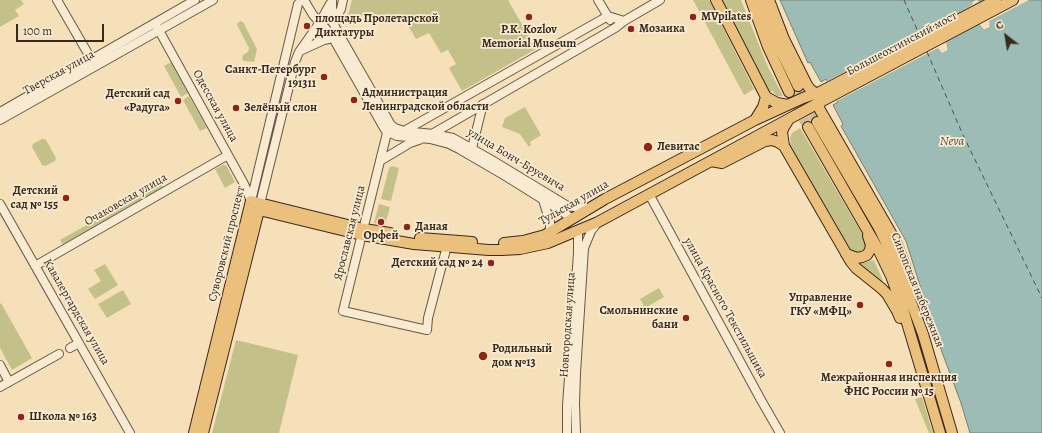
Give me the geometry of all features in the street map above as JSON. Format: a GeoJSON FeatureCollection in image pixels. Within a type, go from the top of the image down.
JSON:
{"type":"FeatureCollection","features":[{"type":"Feature","properties":{"kind":"main road"},"geometry":{"type":"LineString","coordinates":[[716,0],[766,97],[777,104],[788,105]]}},
{"type":"Feature","properties":{"kind":"main road"},"geometry":{"type":"LineString","coordinates":[[751,0],[768,47],[794,89],[760,0]]}},
{"type":"Feature","properties":{"kind":"main road"},"geometry":{"type":"LineString","coordinates":[[769,0],[792,55],[807,85],[820,97],[820,110],[895,240],[908,273],[918,308],[917,319]]}},
{"type":"Feature","properties":{"kind":"main road","name":"Большеохтинский мост"},"geometry":{"type":"LineString","coordinates":[[820,97],[996,0]]}},
{"type":"Feature","properties":{"kind":"main road","name":"Большеохтинский мост"},"geometry":{"type":"LineString","coordinates":[[820,97],[1013,0]]}},
{"type":"Feature","properties":{"kind":"main road"},"geometry":{"type":"LineString","coordinates":[[755,120],[763,107],[766,97]]}},
{"type":"Feature","properties":{"kind":"main road","name":"Тульская улица"},"geometry":{"type":"LineString","coordinates":[[447,243],[489,244],[522,242],[548,234],[625,189],[755,120],[803,98],[820,97]]}},
{"type":"Feature","properties":{"kind":"main road","name":"Тульская улица"},"geometry":{"type":"LineString","coordinates":[[257,205],[363,232],[414,237],[489,250],[520,249],[548,243],[598,222],[789,119],[820,97]]}},
{"type":"Feature","properties":{"kind":"main road"},"geometry":{"type":"LineString","coordinates":[[789,119],[782,132],[784,146],[846,254],[856,268],[887,294],[898,311],[906,335],[913,344]]}},
{"type":"Feature","properties":{"kind":"main road","name":"Синопская набережная"},"geometry":{"type":"LineString","coordinates":[[940,433],[902,306],[891,276],[812,124],[884,239],[917,319],[952,433]]}},
{"type":"Feature","properties":{"kind":"main road"},"geometry":{"type":"LineString","coordinates":[[709,144],[714,159],[722,163],[765,141],[772,140],[784,146]]}},
{"type":"Feature","properties":{"kind":"main road","name":"Суворовский проспект"},"geometry":{"type":"LineString","coordinates":[[194,433],[257,205]]}},
{"type":"Feature","properties":{"kind":"main road","name":"Суворовский проспект"},"geometry":{"type":"LineString","coordinates":[[203,433],[257,205]]}},
{"type":"Feature","properties":{"kind":"main road","name":"улица Бонч-Бруевича"},"geometry":{"type":"LineString","coordinates":[[572,219],[578,230]]}},
{"type":"Feature","properties":{"kind":"main road"},"geometry":{"type":"LineString","coordinates":[[846,254],[857,258],[867,255],[870,250],[870,240],[862,228],[861,220]]}},
{"type":"Feature","properties":{"kind":"street"},"geometry":{"type":"LineString","coordinates":[[57,0],[93,63]]}},
{"type":"Feature","properties":{"kind":"street","name":"Тверская улица"},"geometry":{"type":"LineString","coordinates":[[157,27],[196,0]]}},
{"type":"Feature","properties":{"kind":"street","name":"Тверская улица"},"geometry":{"type":"LineString","coordinates":[[0,112],[157,27],[213,0]]}},
{"type":"Feature","properties":{"kind":"street"},"geometry":{"type":"LineString","coordinates":[[332,0],[332,17],[334,25],[391,125],[401,134]]}},
{"type":"Feature","properties":{"kind":"street"},"geometry":{"type":"LineString","coordinates":[[299,52],[320,22],[332,0]]}},
{"type":"Feature","properties":{"kind":"street"},"geometry":{"type":"LineString","coordinates":[[334,25],[343,0]]}},
{"type":"Feature","properties":{"kind":"street"},"geometry":{"type":"LineString","coordinates":[[598,0],[615,28]]}},
{"type":"Feature","properties":{"kind":"street"},"geometry":{"type":"LineString","coordinates":[[380,161],[410,143],[433,134],[615,28],[660,0]]}},
{"type":"Feature","properties":{"kind":"street"},"geometry":{"type":"LineString","coordinates":[[297,1],[304,11],[313,15],[333,38],[384,128],[392,134],[401,134],[608,16],[624,21]]}},
{"type":"Feature","properties":{"kind":"street","name":"Суворовский проспект"},"geometry":{"type":"LineString","coordinates":[[257,205],[284,60],[297,1]]}},
{"type":"Feature","properties":{"kind":"street","name":"Одесская улица"},"geometry":{"type":"LineString","coordinates":[[157,27],[257,205]]}},
{"type":"Feature","properties":{"kind":"street"},"geometry":{"type":"LineString","coordinates":[[299,52],[324,40],[333,38]]}},
{"type":"Feature","properties":{"kind":"street","name":"Суворовский проспект"},"geometry":{"type":"LineString","coordinates":[[257,205],[295,62],[299,52]]}},
{"type":"Feature","properties":{"kind":"street","name":"Тверская улица"},"geometry":{"type":"LineString","coordinates":[[0,120],[93,63]]}},
{"type":"Feature","properties":{"kind":"street"},"geometry":{"type":"LineString","coordinates":[[472,148],[483,104]]}},
{"type":"Feature","properties":{"kind":"street","name":"Ярославская улица"},"geometry":{"type":"LineString","coordinates":[[384,128],[387,133],[343,311],[427,330],[428,318],[447,243]]}},
{"type":"Feature","properties":{"kind":"street","name":"улица Бонч-Бруевича"},"geometry":{"type":"LineString","coordinates":[[401,134],[433,134],[453,138],[472,148],[566,206],[591,208]]}},
{"type":"Feature","properties":{"kind":"street","name":"улица Бонч-Бруевича"},"geometry":{"type":"LineString","coordinates":[[401,134],[422,139],[430,139],[459,149],[563,212],[572,219]]}},
{"type":"Feature","properties":{"kind":"street","name":"Очаковская улица"},"geometry":{"type":"LineString","coordinates":[[35,266],[228,155]]}},
{"type":"Feature","properties":{"kind":"street","name":"улица Красного Текстильщика"},"geometry":{"type":"LineString","coordinates":[[649,194],[780,433]]}},
{"type":"Feature","properties":{"kind":"street"},"geometry":{"type":"LineString","coordinates":[[543,200],[551,225],[548,234]]}},
{"type":"Feature","properties":{"kind":"street","name":"Кавалергардская улица"},"geometry":{"type":"LineString","coordinates":[[0,204],[130,433]]}},
{"type":"Feature","properties":{"kind":"street","name":"Новгородская улица"},"geometry":{"type":"LineString","coordinates":[[576,433],[576,373],[584,248],[591,231],[598,222]]}},
{"type":"Feature","properties":{"kind":"street","name":"Новгородская улица"},"geometry":{"type":"LineString","coordinates":[[567,433],[567,399],[578,253],[578,230]]}},
{"type":"Feature","properties":{"kind":"street"},"geometry":{"type":"LineString","coordinates":[[70,348],[79,343]]}},
{"type":"Feature","properties":{"kind":"street"},"geometry":{"type":"LineString","coordinates":[[0,387],[59,354]]}},
{"type":"Feature","properties":{"kind":"street"},"geometry":{"type":"LineString","coordinates":[[0,365],[10,382]]}},
{"type":"Feature","properties":{"kind":"shaded area"},"geometry":{"type":"Polygon","coordinates":[[[0,0],[21,0],[24,4],[15,10],[19,16],[0,27],[0,0]]]}},
{"type":"Feature","properties":{"kind":"shaded area"},"geometry":{"type":"Polygon","coordinates":[[[352,0],[508,0],[536,49],[462,91],[449,68],[456,64],[448,50],[441,53],[429,33],[416,39],[402,15],[396,15],[379,23],[366,13],[350,22],[346,22],[352,0]]]}},
{"type":"Feature","properties":{"kind":"shaded area"},"geometry":{"type":"Polygon","coordinates":[[[693,0],[709,0],[754,89],[744,95],[693,0]]]}},
{"type":"Feature","properties":{"kind":"shaded area"},"geometry":{"type":"Polygon","coordinates":[[[720,0],[741,0],[768,67],[783,96],[777,96],[772,91],[768,94],[720,0]]]}},
{"type":"Feature","properties":{"kind":"shaded area"},"geometry":{"type":"Polygon","coordinates":[[[240,21],[243,22],[257,49],[254,62],[244,61],[242,59],[243,55],[248,52],[249,48],[237,25],[240,21]]]}},
{"type":"Feature","properties":{"kind":"shaded area"},"geometry":{"type":"Polygon","coordinates":[[[171,62],[188,93],[181,97],[164,66],[171,62]]]}},
{"type":"Feature","properties":{"kind":"shaded area"},"geometry":{"type":"Polygon","coordinates":[[[189,96],[207,128],[200,131],[183,100],[189,96]]]}},
{"type":"Feature","properties":{"kind":"shaded area"},"geometry":{"type":"Polygon","coordinates":[[[525,107],[541,135],[530,142],[531,145],[529,147],[520,134],[502,127],[505,118],[525,107]]]}},
{"type":"Feature","properties":{"kind":"shaded area"},"geometry":{"type":"Polygon","coordinates":[[[800,128],[865,239],[866,246],[863,251],[856,254],[849,251],[787,145],[791,143],[790,138],[792,133],[800,128]]]}},
{"type":"Feature","properties":{"kind":"shaded area"},"geometry":{"type":"Polygon","coordinates":[[[42,139],[46,140],[56,158],[55,161],[45,166],[42,165],[32,147],[33,144],[42,139]]]}},
{"type":"Feature","properties":{"kind":"shaded area"},"geometry":{"type":"Polygon","coordinates":[[[226,165],[235,182],[225,188],[215,169],[226,165]]]}},
{"type":"Feature","properties":{"kind":"shaded area"},"geometry":{"type":"Polygon","coordinates":[[[392,166],[399,168],[391,201],[381,199],[389,168],[392,166]]]}},
{"type":"Feature","properties":{"kind":"shaded area"},"geometry":{"type":"Polygon","coordinates":[[[161,183],[164,189],[64,246],[60,240],[161,183]]]}},
{"type":"Feature","properties":{"kind":"shaded area"},"geometry":{"type":"Polygon","coordinates":[[[379,204],[390,207],[385,226],[374,223],[379,204]]]}},
{"type":"Feature","properties":{"kind":"shaded area"},"geometry":{"type":"Polygon","coordinates":[[[874,260],[883,281],[882,282],[861,265],[874,260]]]}},
{"type":"Feature","properties":{"kind":"shaded area"},"geometry":{"type":"Polygon","coordinates":[[[105,264],[118,285],[95,299],[88,289],[101,281],[94,270],[105,264]]]}},
{"type":"Feature","properties":{"kind":"shaded area"},"geometry":{"type":"Polygon","coordinates":[[[659,288],[664,297],[645,308],[640,299],[659,288]]]}},
{"type":"Feature","properties":{"kind":"shaded area"},"geometry":{"type":"Polygon","coordinates":[[[123,290],[131,304],[107,318],[98,304],[123,290]]]}},
{"type":"Feature","properties":{"kind":"shaded area"},"geometry":{"type":"Polygon","coordinates":[[[1,303],[32,358],[12,370],[0,348],[1,303]]]}},
{"type":"Feature","properties":{"kind":"shaded area"},"geometry":{"type":"Polygon","coordinates":[[[236,340],[298,355],[279,433],[212,433],[236,340]]]}},
{"type":"Feature","properties":{"kind":"shaded area"},"geometry":{"type":"Polygon","coordinates":[[[922,397],[933,433],[929,433],[915,399],[922,397]]]}},
{"type":"Feature","properties":{"kind":"water","name":"Neva"},"geometry":{"type":"Polygon","coordinates":[[[780,0],[1042,0],[1042,433],[970,433],[961,403],[936,336],[906,241],[841,126],[843,124],[833,105],[838,102],[826,79],[821,82],[810,62],[808,63],[780,0]],[[973,1],[979,24],[984,30],[990,27],[980,2],[973,1]],[[933,22],[930,24],[930,28],[942,52],[948,50],[946,42],[933,22]]]}},
{"type":"Feature","properties":{"kind":"pier"},"geometry":{"type":"Polygon","coordinates":[[[977,0],[980,2],[983,0],[1029,0],[989,21],[990,27],[984,30],[979,24],[946,41],[948,50],[942,53],[938,48],[831,104],[835,101],[825,82],[930,28],[930,24],[933,22],[936,25],[972,5],[973,1],[977,0]]]}},
{"type":"Feature","properties":{"kind":"ferry route"},"geometry":{"type":"LineString","coordinates":[[904,0],[919,34]]}},
{"type":"Feature","properties":{"kind":"ferry route"},"geometry":{"type":"LineString","coordinates":[[927,52],[963,135],[1042,298]]}},
{"type":"Feature","properties":{"kind":"tunnel"},"geometry":{"type":"LineString","coordinates":[[798,86],[817,122]]}},
{"type":"Feature","properties":{"kind":"tunnel"},"geometry":{"type":"LineString","coordinates":[[789,92],[808,127]]}},
{"type":"Feature","properties":{"kind":"place","name":"P.K. Kozlov Memorial Museum"},"geometry":{"type":"Point","coordinates":[529,17]}},
{"type":"Feature","properties":{"kind":"place","name":"MVpilates"},"geometry":{"type":"Point","coordinates":[693,17]}},
{"type":"Feature","properties":{"kind":"place","name":"площадь Пролетарской Диктатуры"},"geometry":{"type":"Point","coordinates":[307,26]}},
{"type":"Feature","properties":{"kind":"place","name":"Мозаика"},"geometry":{"type":"Point","coordinates":[631,29]}},
{"type":"Feature","properties":{"kind":"place","name":"Санкт-Петербург 191311"},"geometry":{"type":"Point","coordinates":[324,77]}},
{"type":"Feature","properties":{"kind":"place","name":"Администрация Ленинградской области"},"geometry":{"type":"Point","coordinates":[354,100]}},
{"type":"Feature","properties":{"kind":"place","name":"Детский сад «Радуга»"},"geometry":{"type":"Point","coordinates":[178,101]}},
{"type":"Feature","properties":{"kind":"place","name":"Зелёный слон"},"geometry":{"type":"Point","coordinates":[236,108]}},
{"type":"Feature","properties":{"kind":"place","name":"Левитас"},"geometry":{"type":"Point","coordinates":[648,147]}},
{"type":"Feature","properties":{"kind":"place","name":"Детский сад № 155"},"geometry":{"type":"Point","coordinates":[66,198]}},
{"type":"Feature","properties":{"kind":"place","name":"Орфей"},"geometry":{"type":"Point","coordinates":[381,222]}},
{"type":"Feature","properties":{"kind":"place","name":"Даная"},"geometry":{"type":"Point","coordinates":[407,227]}},
{"type":"Feature","properties":{"kind":"place","name":"Детский сад № 24"},"geometry":{"type":"Point","coordinates":[491,263]}},
{"type":"Feature","properties":{"kind":"place","name":"Управление ГКУ «МФЦ»"},"geometry":{"type":"Point","coordinates":[860,305]}},
{"type":"Feature","properties":{"kind":"place","name":"Смольнинские бани"},"geometry":{"type":"Point","coordinates":[686,318]}},
{"type":"Feature","properties":{"kind":"place","name":"Родильный дом №13"},"geometry":{"type":"Point","coordinates":[483,356]}},
{"type":"Feature","properties":{"kind":"place","name":"Межрайонная инспекция ФНС России № 15"},"geometry":{"type":"Point","coordinates":[889,364]}},
{"type":"Feature","properties":{"kind":"place","name":"Школа № 163"},"geometry":{"type":"Point","coordinates":[21,417]}}]}
